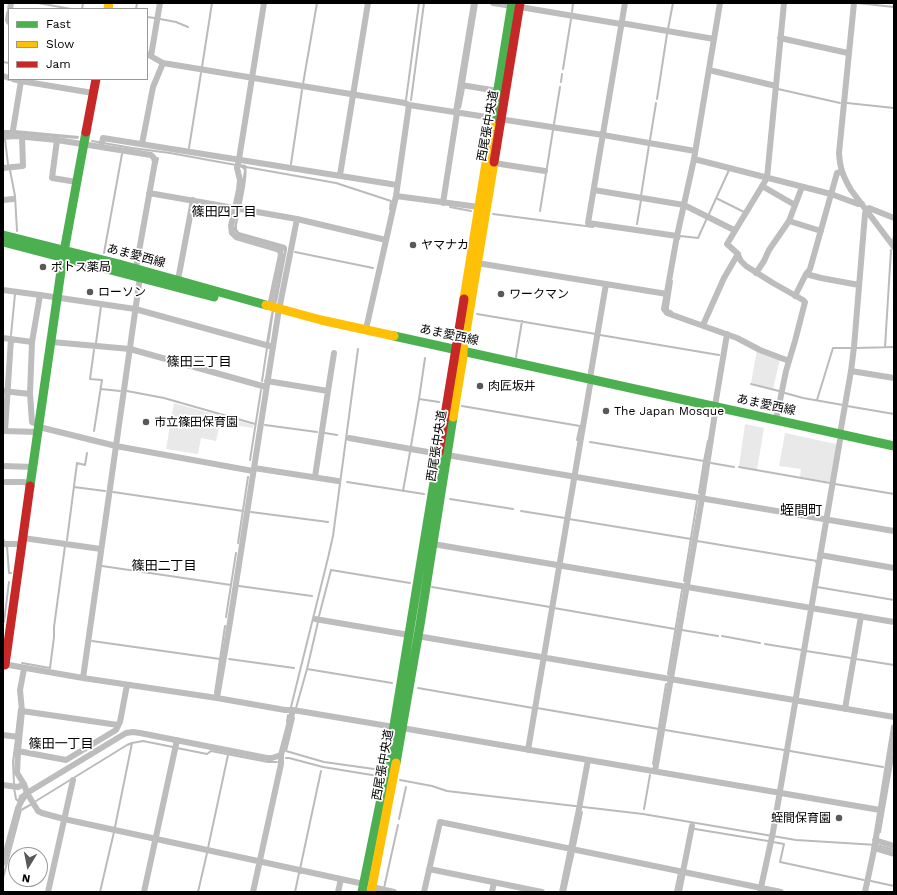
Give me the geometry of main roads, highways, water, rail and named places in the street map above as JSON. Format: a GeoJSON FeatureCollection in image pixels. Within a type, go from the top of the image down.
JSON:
{"type":"FeatureCollection","features":[{"type":"Feature","properties":{"kind":"main road","name":"西尾張中央道"},"geometry":{"type":"LineString","coordinates":[[459,353],[477,263],[494,163],[498,119],[498,91],[516,5]]}},
{"type":"Feature","properties":{"kind":"main road","name":"西尾張中央道"},"geometry":{"type":"LineString","coordinates":[[367,889],[386,774],[398,728],[459,353],[479,207],[498,119],[516,5]]}},
{"type":"Feature","properties":{"kind":"main road"},"geometry":{"type":"LineString","coordinates":[[4,665],[7,624],[23,541],[64,253],[96,80]]}},
{"type":"Feature","properties":{"kind":"main road","name":"あま愛西線"},"geometry":{"type":"LineString","coordinates":[[3,235],[140,277],[459,353]]}},
{"type":"Feature","properties":{"kind":"main road","name":"あま愛西線"},"geometry":{"type":"LineString","coordinates":[[3,242],[136,268],[274,310],[314,324],[459,353],[840,437],[894,446]]}},
{"type":"Feature","properties":{"kind":"main road","name":"あま愛西線"},"geometry":{"type":"LineString","coordinates":[[715,409],[776,420],[894,452]]}},
{"type":"Feature","properties":{"kind":"main road","name":"西尾張中央道"},"geometry":{"type":"LineString","coordinates":[[413,635],[433,544],[443,455]]}},
{"type":"Feature","properties":{"kind":"waterway"},"geometry":{"type":"LineString","coordinates":[[38,3],[66,8]]}},
{"type":"Feature","properties":{"kind":"waterway"},"geometry":{"type":"LineString","coordinates":[[82,8],[83,3]]}},
{"type":"Feature","properties":{"kind":"waterway"},"geometry":{"type":"LineString","coordinates":[[136,8],[137,3]]}},
{"type":"Feature","properties":{"kind":"waterway"},"geometry":{"type":"LineString","coordinates":[[202,67],[212,3]]}},
{"type":"Feature","properties":{"kind":"waterway"},"geometry":{"type":"LineString","coordinates":[[303,84],[317,3]]}},
{"type":"Feature","properties":{"kind":"waterway"},"geometry":{"type":"LineString","coordinates":[[406,100],[419,3]]}},
{"type":"Feature","properties":{"kind":"waterway"},"geometry":{"type":"LineString","coordinates":[[411,100],[424,3]]}},
{"type":"Feature","properties":{"kind":"waterway"},"geometry":{"type":"LineString","coordinates":[[464,83],[477,3]]}},
{"type":"Feature","properties":{"kind":"waterway"},"geometry":{"type":"LineString","coordinates":[[572,12],[573,3]]}},
{"type":"Feature","properties":{"kind":"waterway"},"geometry":{"type":"LineString","coordinates":[[668,29],[673,3]]}},
{"type":"Feature","properties":{"kind":"waterway"},"geometry":{"type":"LineString","coordinates":[[857,3],[894,7]]}},
{"type":"Feature","properties":{"kind":"waterway"},"geometry":{"type":"LineString","coordinates":[[148,17],[155,18]]}},
{"type":"Feature","properties":{"kind":"waterway"},"geometry":{"type":"LineString","coordinates":[[160,19],[176,22],[188,27]]}},
{"type":"Feature","properties":{"kind":"waterway"},"geometry":{"type":"LineString","coordinates":[[563,69],[571,19]]}},
{"type":"Feature","properties":{"kind":"waterway"},"geometry":{"type":"LineString","coordinates":[[657,99],[667,34]]}},
{"type":"Feature","properties":{"kind":"waterway"},"geometry":{"type":"LineString","coordinates":[[3,62],[8,63]]}},
{"type":"Feature","properties":{"kind":"waterway"},"geometry":{"type":"LineString","coordinates":[[189,148],[201,73]]}},
{"type":"Feature","properties":{"kind":"waterway"},"geometry":{"type":"LineString","coordinates":[[561,82],[562,74]]}},
{"type":"Feature","properties":{"kind":"waterway"},"geometry":{"type":"LineString","coordinates":[[554,124],[560,87]]}},
{"type":"Feature","properties":{"kind":"waterway"},"geometry":{"type":"LineString","coordinates":[[460,108],[464,88]]}},
{"type":"Feature","properties":{"kind":"waterway"},"geometry":{"type":"LineString","coordinates":[[778,89],[840,103]]}},
{"type":"Feature","properties":{"kind":"waterway"},"geometry":{"type":"LineString","coordinates":[[291,164],[302,90]]}},
{"type":"Feature","properties":{"kind":"waterway"},"geometry":{"type":"LineString","coordinates":[[650,140],[656,103]]}},
{"type":"Feature","properties":{"kind":"waterway"},"geometry":{"type":"LineString","coordinates":[[847,103],[894,108]]}},
{"type":"Feature","properties":{"kind":"waterway"},"geometry":{"type":"LineString","coordinates":[[540,211],[553,130]]}},
{"type":"Feature","properties":{"kind":"waterway"},"geometry":{"type":"LineString","coordinates":[[5,139],[8,164]]}},
{"type":"Feature","properties":{"kind":"waterway"},"geometry":{"type":"LineString","coordinates":[[92,141],[236,165]]}},
{"type":"Feature","properties":{"kind":"waterway"},"geometry":{"type":"LineString","coordinates":[[641,196],[649,145]]}},
{"type":"Feature","properties":{"kind":"waterway"},"geometry":{"type":"LineString","coordinates":[[104,253],[122,154]]}},
{"type":"Feature","properties":{"kind":"waterway"},"geometry":{"type":"LineString","coordinates":[[157,163],[158,158]]}},
{"type":"Feature","properties":{"kind":"waterway"},"geometry":{"type":"LineString","coordinates":[[246,167],[336,183],[391,201],[390,209]]}},
{"type":"Feature","properties":{"kind":"waterway"},"geometry":{"type":"LineString","coordinates":[[10,170],[15,196],[17,231]]}},
{"type":"Feature","properties":{"kind":"waterway"},"geometry":{"type":"LineString","coordinates":[[709,214],[729,170]]}},
{"type":"Feature","properties":{"kind":"waterway"},"geometry":{"type":"LineString","coordinates":[[718,199],[744,212]]}},
{"type":"Feature","properties":{"kind":"waterway"},"geometry":{"type":"LineString","coordinates":[[637,224],[641,200]]}},
{"type":"Feature","properties":{"kind":"waterway"},"geometry":{"type":"LineString","coordinates":[[450,207],[471,211]]}},
{"type":"Feature","properties":{"kind":"waterway"},"geometry":{"type":"LineString","coordinates":[[493,214],[593,227]]}},
{"type":"Feature","properties":{"kind":"waterway"},"geometry":{"type":"LineString","coordinates":[[679,239],[680,236],[698,238],[707,218]]}},
{"type":"Feature","properties":{"kind":"waterway"},"geometry":{"type":"LineString","coordinates":[[893,242],[894,236]]}},
{"type":"Feature","properties":{"kind":"waterway"},"geometry":{"type":"LineString","coordinates":[[885,347],[891,250]]}},
{"type":"Feature","properties":{"kind":"waterway"},"geometry":{"type":"LineString","coordinates":[[295,252],[373,268]]}},
{"type":"Feature","properties":{"kind":"waterway"},"geometry":{"type":"LineString","coordinates":[[672,281],[668,310],[672,312]]}},
{"type":"Feature","properties":{"kind":"waterway"},"geometry":{"type":"LineString","coordinates":[[11,335],[15,294]]}},
{"type":"Feature","properties":{"kind":"waterway"},"geometry":{"type":"LineString","coordinates":[[96,343],[101,306]]}},
{"type":"Feature","properties":{"kind":"waterway"},"geometry":{"type":"LineString","coordinates":[[477,314],[596,334]]}},
{"type":"Feature","properties":{"kind":"waterway"},"geometry":{"type":"LineString","coordinates":[[516,357],[522,321]]}},
{"type":"Feature","properties":{"kind":"waterway"},"geometry":{"type":"LineString","coordinates":[[600,335],[719,355]]}},
{"type":"Feature","properties":{"kind":"waterway"},"geometry":{"type":"LineString","coordinates":[[856,348],[894,347]]}},
{"type":"Feature","properties":{"kind":"waterway"},"geometry":{"type":"LineString","coordinates":[[262,381],[267,348]]}},
{"type":"Feature","properties":{"kind":"waterway"},"geometry":{"type":"LineString","coordinates":[[817,400],[833,348],[853,348]]}},
{"type":"Feature","properties":{"kind":"waterway"},"geometry":{"type":"LineString","coordinates":[[291,707],[333,536],[358,349]]}},
{"type":"Feature","properties":{"kind":"waterway"},"geometry":{"type":"LineString","coordinates":[[94,350],[90,379],[102,380],[94,431]]}},
{"type":"Feature","properties":{"kind":"waterway"},"geometry":{"type":"LineString","coordinates":[[425,358],[419,399],[439,402]]}},
{"type":"Feature","properties":{"kind":"waterway"},"geometry":{"type":"LineString","coordinates":[[751,384],[779,391]]}},
{"type":"Feature","properties":{"kind":"waterway"},"geometry":{"type":"LineString","coordinates":[[101,389],[120,391]]}},
{"type":"Feature","properties":{"kind":"waterway"},"geometry":{"type":"LineString","coordinates":[[250,460],[261,390]]}},
{"type":"Feature","properties":{"kind":"waterway"},"geometry":{"type":"LineString","coordinates":[[127,391],[164,398],[255,424]]}},
{"type":"Feature","properties":{"kind":"waterway"},"geometry":{"type":"LineString","coordinates":[[785,393],[803,398],[843,405]]}},
{"type":"Feature","properties":{"kind":"waterway"},"geometry":{"type":"LineString","coordinates":[[411,446],[419,399]]}},
{"type":"Feature","properties":{"kind":"waterway"},"geometry":{"type":"LineString","coordinates":[[462,406],[580,426],[578,440]]}},
{"type":"Feature","properties":{"kind":"waterway"},"geometry":{"type":"LineString","coordinates":[[847,406],[894,414]]}},
{"type":"Feature","properties":{"kind":"waterway"},"geometry":{"type":"LineString","coordinates":[[265,425],[317,432]]}},
{"type":"Feature","properties":{"kind":"waterway"},"geometry":{"type":"LineString","coordinates":[[325,433],[337,435]]}},
{"type":"Feature","properties":{"kind":"waterway"},"geometry":{"type":"LineString","coordinates":[[704,461],[708,441]]}},
{"type":"Feature","properties":{"kind":"waterway"},"geometry":{"type":"LineString","coordinates":[[590,442],[704,461],[699,493]]}},
{"type":"Feature","properties":{"kind":"waterway"},"geometry":{"type":"LineString","coordinates":[[403,491],[410,452]]}},
{"type":"Feature","properties":{"kind":"waterway"},"geometry":{"type":"LineString","coordinates":[[67,540],[77,463],[85,465],[87,453]]}},
{"type":"Feature","properties":{"kind":"waterway"},"geometry":{"type":"LineString","coordinates":[[711,463],[734,467]]}},
{"type":"Feature","properties":{"kind":"waterway"},"geometry":{"type":"LineString","coordinates":[[739,467],[830,483]]}},
{"type":"Feature","properties":{"kind":"waterway"},"geometry":{"type":"LineString","coordinates":[[238,543],[248,477]]}},
{"type":"Feature","properties":{"kind":"waterway"},"geometry":{"type":"LineString","coordinates":[[347,482],[424,494]]}},
{"type":"Feature","properties":{"kind":"waterway"},"geometry":{"type":"LineString","coordinates":[[835,484],[894,494]]}},
{"type":"Feature","properties":{"kind":"waterway"},"geometry":{"type":"LineString","coordinates":[[74,487],[105,491]]}},
{"type":"Feature","properties":{"kind":"waterway"},"geometry":{"type":"LineString","coordinates":[[113,492],[243,511]]}},
{"type":"Feature","properties":{"kind":"waterway"},"geometry":{"type":"LineString","coordinates":[[450,499],[513,509]]}},
{"type":"Feature","properties":{"kind":"waterway"},"geometry":{"type":"LineString","coordinates":[[684,581],[697,501]]}},
{"type":"Feature","properties":{"kind":"waterway"},"geometry":{"type":"LineString","coordinates":[[521,511],[565,518]]}},
{"type":"Feature","properties":{"kind":"waterway"},"geometry":{"type":"LineString","coordinates":[[251,512],[328,522]]}},
{"type":"Feature","properties":{"kind":"waterway"},"geometry":{"type":"LineString","coordinates":[[569,519],[691,539]]}},
{"type":"Feature","properties":{"kind":"waterway"},"geometry":{"type":"LineString","coordinates":[[3,538],[4,542]]}},
{"type":"Feature","properties":{"kind":"waterway"},"geometry":{"type":"LineString","coordinates":[[697,541],[817,561],[816,562]]}},
{"type":"Feature","properties":{"kind":"waterway"},"geometry":{"type":"LineString","coordinates":[[7,546],[9,573],[11,573]]}},
{"type":"Feature","properties":{"kind":"waterway"},"geometry":{"type":"LineString","coordinates":[[22,663],[50,668],[65,546]]}},
{"type":"Feature","properties":{"kind":"waterway"},"geometry":{"type":"LineString","coordinates":[[226,617],[236,553]]}},
{"type":"Feature","properties":{"kind":"waterway"},"geometry":{"type":"LineString","coordinates":[[102,566],[231,585]]}},
{"type":"Feature","properties":{"kind":"waterway"},"geometry":{"type":"LineString","coordinates":[[319,616],[331,570],[410,583]]}},
{"type":"Feature","properties":{"kind":"waterway"},"geometry":{"type":"LineString","coordinates":[[3,622],[9,582]]}},
{"type":"Feature","properties":{"kind":"waterway"},"geometry":{"type":"LineString","coordinates":[[239,586],[312,596]]}},
{"type":"Feature","properties":{"kind":"waterway"},"geometry":{"type":"LineString","coordinates":[[432,587],[550,607]]}},
{"type":"Feature","properties":{"kind":"waterway"},"geometry":{"type":"LineString","coordinates":[[817,587],[894,600]]}},
{"type":"Feature","properties":{"kind":"waterway"},"geometry":{"type":"LineString","coordinates":[[668,674],[682,590]]}},
{"type":"Feature","properties":{"kind":"waterway"},"geometry":{"type":"LineString","coordinates":[[554,608],[675,629]]}},
{"type":"Feature","properties":{"kind":"waterway"},"geometry":{"type":"LineString","coordinates":[[296,708],[318,622]]}},
{"type":"Feature","properties":{"kind":"waterway"},"geometry":{"type":"LineString","coordinates":[[215,693],[225,626]]}},
{"type":"Feature","properties":{"kind":"waterway"},"geometry":{"type":"LineString","coordinates":[[682,630],[718,636]]}},
{"type":"Feature","properties":{"kind":"waterway"},"geometry":{"type":"LineString","coordinates":[[722,636],[760,643]]}},
{"type":"Feature","properties":{"kind":"waterway"},"geometry":{"type":"LineString","coordinates":[[92,641],[220,659]]}},
{"type":"Feature","properties":{"kind":"waterway"},"geometry":{"type":"LineString","coordinates":[[765,644],[802,650]]}},
{"type":"Feature","properties":{"kind":"waterway"},"geometry":{"type":"LineString","coordinates":[[806,651],[851,658]]}},
{"type":"Feature","properties":{"kind":"waterway"},"geometry":{"type":"LineString","coordinates":[[229,659],[294,668]]}},
{"type":"Feature","properties":{"kind":"waterway"},"geometry":{"type":"LineString","coordinates":[[856,659],[894,665]]}},
{"type":"Feature","properties":{"kind":"waterway"},"geometry":{"type":"LineString","coordinates":[[307,669],[392,683]]}},
{"type":"Feature","properties":{"kind":"waterway"},"geometry":{"type":"LineString","coordinates":[[653,764],[666,684]]}},
{"type":"Feature","properties":{"kind":"waterway"},"geometry":{"type":"LineString","coordinates":[[418,688],[533,708]]}},
{"type":"Feature","properties":{"kind":"waterway"},"geometry":{"type":"LineString","coordinates":[[537,708],[659,729]]}},
{"type":"Feature","properties":{"kind":"waterway"},"geometry":{"type":"LineString","coordinates":[[16,735],[19,709]]}},
{"type":"Feature","properties":{"kind":"waterway"},"geometry":{"type":"LineString","coordinates":[[287,722],[288,715]]}},
{"type":"Feature","properties":{"kind":"waterway"},"geometry":{"type":"LineString","coordinates":[[294,718],[286,751],[324,762],[374,769]]}},
{"type":"Feature","properties":{"kind":"waterway"},"geometry":{"type":"LineString","coordinates":[[665,730],[784,750]]}},
{"type":"Feature","properties":{"kind":"waterway"},"geometry":{"type":"LineString","coordinates":[[14,784],[13,762],[16,739]]}},
{"type":"Feature","properties":{"kind":"waterway"},"geometry":{"type":"LineString","coordinates":[[115,827],[132,743],[143,741],[173,747]]}},
{"type":"Feature","properties":{"kind":"waterway"},"geometry":{"type":"LineString","coordinates":[[36,801],[132,743]]}},
{"type":"Feature","properties":{"kind":"waterway"},"geometry":{"type":"LineString","coordinates":[[177,748],[207,754],[211,751],[268,762],[277,762]]}},
{"type":"Feature","properties":{"kind":"waterway"},"geometry":{"type":"LineString","coordinates":[[790,751],[883,767]]}},
{"type":"Feature","properties":{"kind":"waterway"},"geometry":{"type":"LineString","coordinates":[[880,832],[894,751]]}},
{"type":"Feature","properties":{"kind":"waterway"},"geometry":{"type":"LineString","coordinates":[[208,848],[228,755]]}},
{"type":"Feature","properties":{"kind":"waterway"},"geometry":{"type":"LineString","coordinates":[[286,758],[323,767],[378,776]]}},
{"type":"Feature","properties":{"kind":"waterway"},"geometry":{"type":"LineString","coordinates":[[300,869],[321,771]]}},
{"type":"Feature","properties":{"kind":"waterway"},"geometry":{"type":"LineString","coordinates":[[644,809],[650,775]]}},
{"type":"Feature","properties":{"kind":"waterway"},"geometry":{"type":"LineString","coordinates":[[400,780],[432,786],[447,791],[643,814],[796,840],[877,845],[894,850]]}},
{"type":"Feature","properties":{"kind":"waterway"},"geometry":{"type":"LineString","coordinates":[[399,819],[406,787]]}},
{"type":"Feature","properties":{"kind":"waterway"},"geometry":{"type":"LineString","coordinates":[[14,788],[16,799],[18,801]]}},
{"type":"Feature","properties":{"kind":"waterway"},"geometry":{"type":"LineString","coordinates":[[19,800],[20,796],[24,793]]}},
{"type":"Feature","properties":{"kind":"waterway"},"geometry":{"type":"LineString","coordinates":[[3,878],[21,810],[32,804]]}},
{"type":"Feature","properties":{"kind":"waterway"},"geometry":{"type":"LineString","coordinates":[[575,846],[582,812]]}},
{"type":"Feature","properties":{"kind":"waterway"},"geometry":{"type":"LineString","coordinates":[[384,888],[398,825]]}},
{"type":"Feature","properties":{"kind":"waterway"},"geometry":{"type":"LineString","coordinates":[[695,829],[768,841]]}},
{"type":"Feature","properties":{"kind":"waterway"},"geometry":{"type":"LineString","coordinates":[[100,892],[114,832]]}},
{"type":"Feature","properties":{"kind":"waterway"},"geometry":{"type":"LineString","coordinates":[[773,842],[784,844],[780,862],[864,880]]}},
{"type":"Feature","properties":{"kind":"waterway"},"geometry":{"type":"LineString","coordinates":[[565,892],[574,851]]}},
{"type":"Feature","properties":{"kind":"waterway"},"geometry":{"type":"LineString","coordinates":[[198,892],[207,853]]}},
{"type":"Feature","properties":{"kind":"waterway"},"geometry":{"type":"LineString","coordinates":[[295,892],[299,873],[301,873]]}},
{"type":"Feature","properties":{"kind":"waterway"},"geometry":{"type":"LineString","coordinates":[[675,892],[679,873]]}},
{"type":"Feature","properties":{"kind":"waterway"},"geometry":{"type":"LineString","coordinates":[[871,881],[894,886]]}},
{"type":"Feature","properties":{"kind":"place","name":"ヤマナカ"},"geometry":{"type":"Point","coordinates":[413,245]}},
{"type":"Feature","properties":{"kind":"place","name":"ポトス薬局"},"geometry":{"type":"Point","coordinates":[43,267]}},
{"type":"Feature","properties":{"kind":"place","name":"ローソン"},"geometry":{"type":"Point","coordinates":[90,292]}},
{"type":"Feature","properties":{"kind":"place","name":"ワークマン"},"geometry":{"type":"Point","coordinates":[501,294]}},
{"type":"Feature","properties":{"kind":"place","name":"肉匠坂井"},"geometry":{"type":"Point","coordinates":[480,386]}},
{"type":"Feature","properties":{"kind":"place","name":"The Japan Mosque"},"geometry":{"type":"Point","coordinates":[606,411]}},
{"type":"Feature","properties":{"kind":"place","name":"市立篠田保育園"},"geometry":{"type":"Point","coordinates":[146,422]}},
{"type":"Feature","properties":{"kind":"place","name":"蛭間保育園"},"geometry":{"type":"Point","coordinates":[839,818]}},
{"type":"Feature","properties":{"kind":"district","name":"篠田四丁目"},"geometry":{"type":"Point","coordinates":[224,212]}},
{"type":"Feature","properties":{"kind":"district","name":"篠田三丁目"},"geometry":{"type":"Point","coordinates":[199,362]}},
{"type":"Feature","properties":{"kind":"district","name":"蛭間町"},"geometry":{"type":"Point","coordinates":[801,511]}},
{"type":"Feature","properties":{"kind":"district","name":"篠田二丁目"},"geometry":{"type":"Point","coordinates":[164,566]}},
{"type":"Feature","properties":{"kind":"district","name":"篠田一丁目"},"geometry":{"type":"Point","coordinates":[61,744]}}]}
